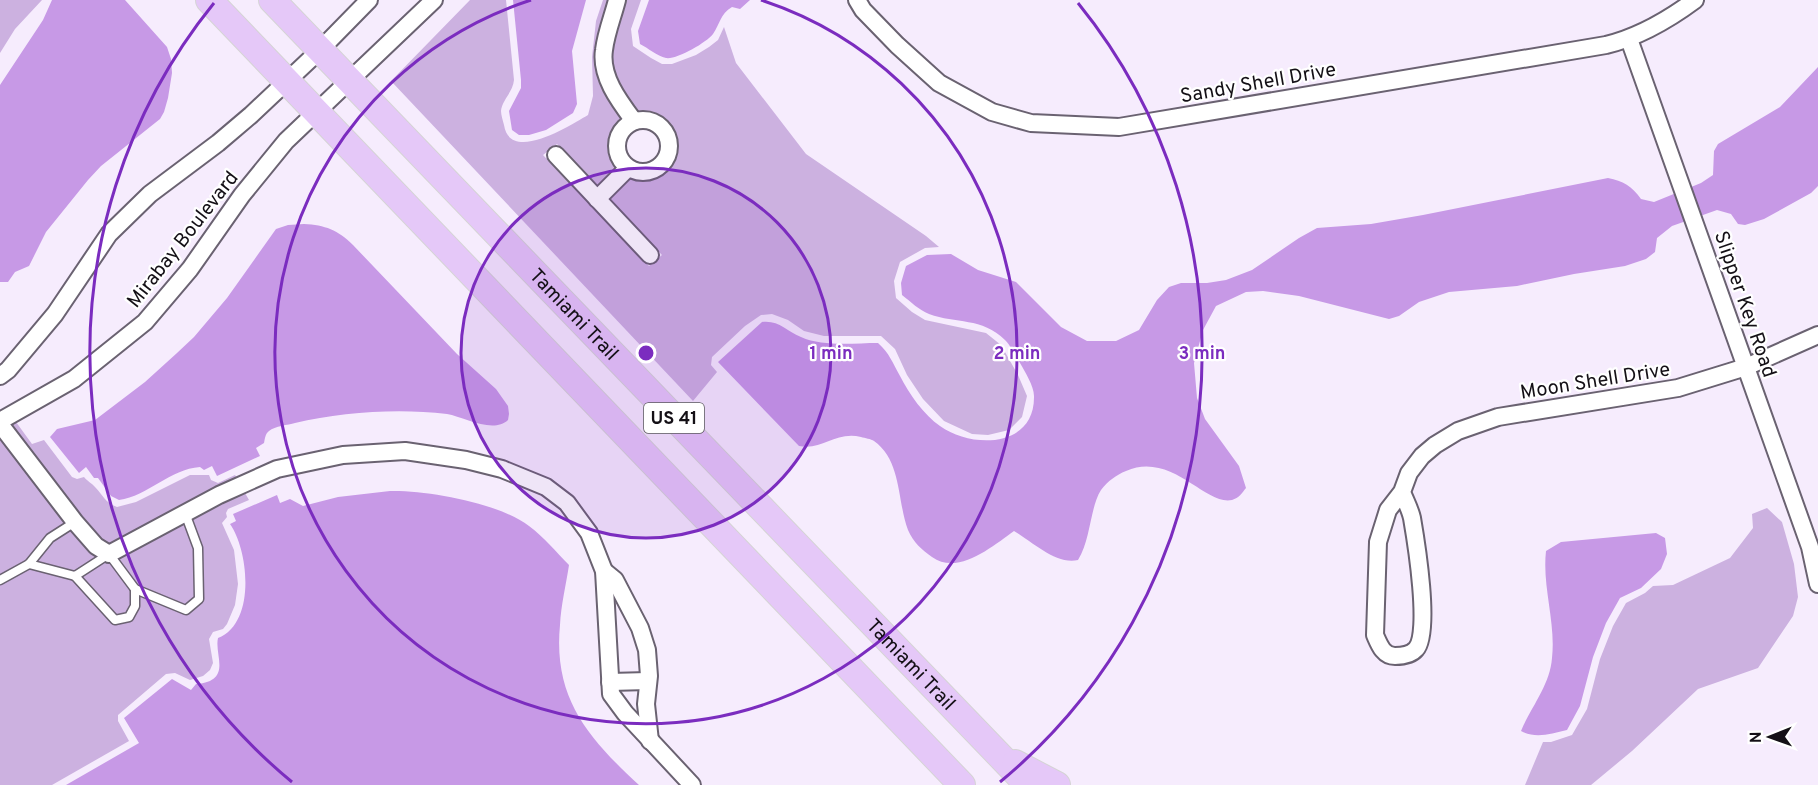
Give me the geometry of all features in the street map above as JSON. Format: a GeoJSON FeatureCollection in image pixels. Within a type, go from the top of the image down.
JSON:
{"type":"FeatureCollection","features":[{"type":"Feature","properties":{"kind":"main road","name":"US 41"},"geometry":{"type":"LineString","coordinates":[[209,0],[962,785]]}},
{"type":"Feature","properties":{"kind":"main road","name":"Tamiami Trail"},"geometry":{"type":"LineString","coordinates":[[272,0],[1028,785]]}},
{"type":"Feature","properties":{"kind":"main road"},"geometry":{"type":"LineString","coordinates":[[1000,756],[1058,785]]}},
{"type":"Feature","properties":{"kind":"street","name":"Mirabay Boulevard"},"geometry":{"type":"LineString","coordinates":[[0,376],[8,370],[54,314],[109,234],[150,194],[218,143],[287,81],[369,0]]}},
{"type":"Feature","properties":{"kind":"street","name":"Mirabay Boulevard"},"geometry":{"type":"LineString","coordinates":[[0,422],[74,379],[145,322],[190,269],[242,195],[286,141],[434,0]]}},
{"type":"Feature","properties":{"kind":"street"},"geometry":{"type":"LineString","coordinates":[[617,0],[603,51],[604,69],[616,96],[634,121]]}},
{"type":"Feature","properties":{"kind":"street","name":"Sandy Shell Drive"},"geometry":{"type":"LineString","coordinates":[[857,0],[863,10],[897,45],[939,83],[992,112],[1031,123],[1119,127],[1606,45],[1629,39],[1675,15],[1695,0]]}},
{"type":"Feature","properties":{"kind":"street","name":"Slipper Key Road"},"geometry":{"type":"LineString","coordinates":[[1629,39],[1810,547],[1818,584]]}},
{"type":"Feature","properties":{"kind":"street"},"geometry":{"type":"LineString","coordinates":[[650,120],[667,135],[669,150],[666,158],[654,170],[645,172],[628,168],[618,155],[616,147],[621,131],[634,121],[650,120]]}},
{"type":"Feature","properties":{"kind":"street"},"geometry":{"type":"LineString","coordinates":[[556,155],[650,255]]}},
{"type":"Feature","properties":{"kind":"street"},"geometry":{"type":"LineString","coordinates":[[597,199],[628,168]]}},
{"type":"Feature","properties":{"kind":"street","name":"Moon Shell Drive"},"geometry":{"type":"LineString","coordinates":[[1402,492],[1412,516],[1424,616],[1422,637],[1416,649],[1404,656],[1391,656],[1380,648],[1375,634],[1378,542],[1388,510],[1402,492],[1409,473],[1422,456],[1458,431],[1478,422],[1678,388],[1746,367],[1818,335]]}},
{"type":"Feature","properties":{"kind":"street"},"geometry":{"type":"LineString","coordinates":[[0,422],[75,522],[96,546],[109,554],[219,495],[277,469],[343,455],[405,451],[466,460],[502,469],[546,488],[567,503],[589,533],[604,572],[611,694],[625,713],[692,785]]}},
{"type":"Feature","properties":{"kind":"street"},"geometry":{"type":"LineString","coordinates":[[604,572],[615,580],[640,628],[647,650],[646,704],[650,741]]}},
{"type":"Feature","properties":{"kind":"street"},"geometry":{"type":"LineString","coordinates":[[610,682],[648,681]]}},
{"type":"Feature","properties":{"kind":"lane"},"geometry":{"type":"LineString","coordinates":[[75,576],[109,554],[135,589],[186,610],[199,599],[198,548],[185,513]]}},
{"type":"Feature","properties":{"kind":"lane"},"geometry":{"type":"LineString","coordinates":[[0,580],[29,564],[50,538],[75,522]]}},
{"type":"Feature","properties":{"kind":"lane"},"geometry":{"type":"LineString","coordinates":[[29,564],[75,576],[115,620],[129,617],[135,606],[135,589]]}},
{"type":"Feature","properties":{"kind":"shaded area"},"geometry":{"type":"Polygon","coordinates":[[[0,0],[42,0],[15,29],[0,53],[0,0]]]}},
{"type":"Feature","properties":{"kind":"shaded area"},"geometry":{"type":"Polygon","coordinates":[[[52,0],[125,0],[167,47],[172,73],[168,98],[160,119],[101,166],[88,180],[46,232],[29,266],[15,272],[8,282],[0,282],[0,85],[43,20],[52,0]]]}},
{"type":"Feature","properties":{"kind":"shaded area"},"geometry":{"type":"Polygon","coordinates":[[[470,0],[506,0],[514,80],[501,114],[509,136],[517,141],[529,142],[556,133],[588,115],[593,96],[592,57],[596,21],[603,0],[608,0],[596,49],[596,61],[603,87],[622,119],[613,131],[609,142],[610,155],[616,168],[597,187],[557,144],[543,155],[649,266],[662,255],[609,199],[631,178],[649,180],[663,175],[672,164],[677,150],[676,135],[669,122],[657,114],[638,112],[620,84],[613,60],[618,25],[627,0],[641,0],[631,29],[633,46],[662,64],[672,64],[696,55],[718,40],[724,27],[736,63],[806,154],[939,247],[925,248],[900,262],[894,281],[896,298],[925,320],[986,333],[1001,345],[1027,396],[1022,417],[1009,430],[988,435],[972,434],[944,421],[923,399],[907,375],[895,349],[881,336],[824,336],[804,331],[788,320],[772,314],[761,315],[745,326],[712,357],[711,365],[717,372],[693,401],[391,81],[470,0]]]}},
{"type":"Feature","properties":{"kind":"shaded area"},"geometry":{"type":"Polygon","coordinates":[[[513,0],[586,0],[572,51],[577,104],[573,113],[546,130],[529,135],[519,135],[512,130],[509,111],[521,88],[513,0]]]}},
{"type":"Feature","properties":{"kind":"shaded area"},"geometry":{"type":"Polygon","coordinates":[[[649,0],[750,0],[740,9],[732,7],[728,10],[713,34],[704,42],[683,54],[666,58],[640,44],[638,31],[649,0]]]}},
{"type":"Feature","properties":{"kind":"shaded area"},"geometry":{"type":"Polygon","coordinates":[[[1818,67],[1818,186],[1811,193],[1764,219],[1745,225],[1738,224],[1731,214],[1717,210],[1672,226],[1657,238],[1655,252],[1646,259],[1625,266],[1517,286],[1449,292],[1419,302],[1399,316],[1389,319],[1299,296],[1263,291],[1246,292],[1216,306],[1203,330],[1194,363],[1197,398],[1205,419],[1239,466],[1246,488],[1232,500],[1222,500],[1173,473],[1158,468],[1143,467],[1119,474],[1106,484],[1097,497],[1086,543],[1078,560],[1070,561],[1053,556],[1014,531],[986,551],[964,561],[942,562],[932,557],[918,545],[908,530],[894,470],[883,449],[870,439],[852,436],[815,446],[799,446],[718,362],[762,322],[778,324],[801,337],[819,342],[878,343],[888,355],[912,397],[940,426],[968,438],[999,439],[1013,434],[1024,426],[1032,413],[1034,392],[1031,384],[1009,345],[996,333],[978,324],[929,314],[902,295],[901,283],[906,266],[927,255],[951,254],[978,270],[1016,282],[1061,327],[1087,341],[1116,341],[1139,330],[1157,300],[1169,287],[1181,283],[1226,280],[1252,270],[1317,228],[1371,224],[1608,178],[1627,185],[1641,199],[1654,202],[1701,183],[1713,175],[1714,151],[1718,144],[1780,107],[1818,67]]]}},
{"type":"Feature","properties":{"kind":"shaded area"},"geometry":{"type":"Polygon","coordinates":[[[304,224],[331,229],[353,245],[457,354],[496,389],[508,406],[508,420],[502,424],[487,425],[447,414],[409,411],[370,412],[313,419],[272,429],[267,434],[264,443],[256,448],[260,456],[217,476],[212,466],[204,470],[200,467],[189,469],[130,498],[119,500],[111,496],[98,478],[94,478],[86,467],[79,473],[50,437],[57,429],[95,420],[145,382],[194,337],[227,298],[276,229],[288,225],[304,224]]]}},
{"type":"Feature","properties":{"kind":"shaded area"},"geometry":{"type":"Polygon","coordinates":[[[16,422],[32,444],[44,440],[72,477],[77,479],[84,477],[107,501],[117,507],[136,502],[190,475],[209,475],[211,480],[218,483],[235,475],[237,478],[110,544],[103,540],[82,517],[11,424],[16,422]]]}},
{"type":"Feature","properties":{"kind":"shaded area"},"geometry":{"type":"Polygon","coordinates":[[[0,439],[89,551],[114,561],[223,502],[245,493],[249,500],[228,509],[227,517],[222,523],[234,550],[238,584],[235,605],[227,624],[223,629],[213,632],[209,639],[213,663],[210,670],[203,676],[190,680],[175,673],[166,674],[118,715],[118,721],[129,741],[52,785],[0,785],[0,439]]]}},
{"type":"Feature","properties":{"kind":"shaded area"},"geometry":{"type":"Polygon","coordinates":[[[390,491],[462,499],[500,511],[529,526],[569,565],[562,602],[559,651],[568,695],[590,733],[639,785],[66,785],[139,743],[124,718],[172,679],[191,690],[196,684],[207,682],[218,673],[218,638],[230,630],[239,618],[244,602],[245,568],[236,536],[230,524],[236,521],[233,514],[277,495],[280,503],[290,499],[303,506],[338,497],[390,491]]]}},
{"type":"Feature","properties":{"kind":"shaded area"},"geometry":{"type":"Polygon","coordinates":[[[1767,508],[1782,522],[1794,564],[1798,597],[1793,616],[1758,668],[1698,689],[1632,751],[1591,785],[1525,785],[1543,742],[1551,742],[1572,735],[1587,709],[1600,659],[1613,626],[1626,603],[1653,586],[1673,585],[1730,558],[1753,528],[1752,514],[1767,508]]]}},
{"type":"Feature","properties":{"kind":"shaded area"},"geometry":{"type":"Polygon","coordinates":[[[1656,533],[1665,538],[1667,554],[1661,569],[1641,588],[1620,598],[1606,623],[1593,657],[1580,706],[1567,730],[1537,735],[1521,731],[1544,687],[1551,668],[1553,645],[1546,578],[1546,551],[1561,542],[1656,533]]]}}]}
